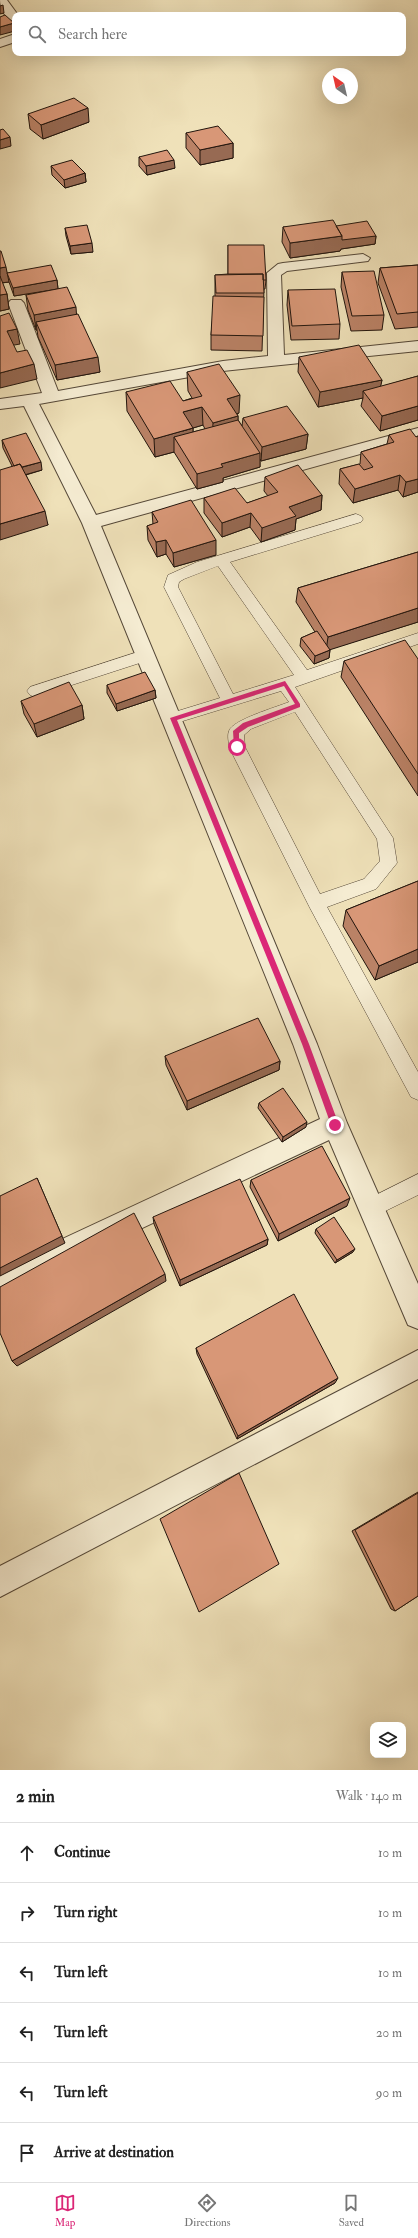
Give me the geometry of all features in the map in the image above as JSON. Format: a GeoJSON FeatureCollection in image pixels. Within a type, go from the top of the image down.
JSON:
{"type":"FeatureCollection","features":[{"type":"Feature","properties":{"kind":"street"},"geometry":{"type":"LineString","coordinates":[[1,0],[12,15]]}},
{"type":"Feature","properties":{"kind":"street"},"geometry":{"type":"LineString","coordinates":[[0,42],[12,39]]}},
{"type":"Feature","properties":{"kind":"street"},"geometry":{"type":"LineString","coordinates":[[276,359],[274,273],[283,266],[363,258]]}},
{"type":"Feature","properties":{"kind":"street"},"geometry":{"type":"LineString","coordinates":[[16,303],[52,398]]}},
{"type":"Feature","properties":{"kind":"street"},"geometry":{"type":"LineString","coordinates":[[0,404],[52,398],[223,366],[276,359],[418,346]]}},
{"type":"Feature","properties":{"kind":"street"},"geometry":{"type":"LineString","coordinates":[[29,400],[91,523],[173,718],[305,1044],[335,1125],[418,1315]]}},
{"type":"Feature","properties":{"kind":"street"},"geometry":{"type":"LineString","coordinates":[[91,523],[418,433]]}},
{"type":"Feature","properties":{"kind":"street"},"geometry":{"type":"LineString","coordinates":[[0,1282],[335,1125]]}},
{"type":"Feature","properties":{"kind":"street"},"geometry":{"type":"LineString","coordinates":[[0,1582],[418,1364]]}},
{"type":"Feature","properties":{"kind":"lane"},"geometry":{"type":"LineString","coordinates":[[229,701],[175,597],[172,587],[174,579],[182,573],[221,560],[356,519]]}},
{"type":"Feature","properties":{"kind":"lane"},"geometry":{"type":"LineString","coordinates":[[221,560],[304,677]]}},
{"type":"Feature","properties":{"kind":"lane"},"geometry":{"type":"LineString","coordinates":[[173,718],[285,684],[418,638]]}},
{"type":"Feature","properties":{"kind":"lane"},"geometry":{"type":"LineString","coordinates":[[35,692],[147,655]]}},
{"type":"Feature","properties":{"kind":"lane"},"geometry":{"type":"LineString","coordinates":[[285,684],[385,838],[388,863],[370,884],[316,903]]}},
{"type":"Feature","properties":{"kind":"lane"},"geometry":{"type":"LineString","coordinates":[[298,705],[246,725],[236,732],[237,747],[316,903],[418,1091]]}},
{"type":"Feature","properties":{"kind":"lane"},"geometry":{"type":"LineString","coordinates":[[371,1208],[418,1184]]}},
{"type":"Feature","properties":{"kind":"building"},"geometry":{"type":"Polygon","coordinates":[[[5,15],[12,21],[12,24],[0,27],[0,17],[5,15]]]}},
{"type":"Feature","properties":{"kind":"building"},"geometry":{"type":"Polygon","coordinates":[[[74,98],[88,108],[41,125],[28,114],[74,98]]]}},
{"type":"Feature","properties":{"kind":"building"},"geometry":{"type":"Polygon","coordinates":[[[218,126],[233,143],[200,150],[186,133],[218,126]]]}},
{"type":"Feature","properties":{"kind":"building"},"geometry":{"type":"Polygon","coordinates":[[[3,129],[10,137],[0,140],[0,130],[3,129]]]}},
{"type":"Feature","properties":{"kind":"building"},"geometry":{"type":"Polygon","coordinates":[[[167,150],[174,160],[146,166],[139,157],[167,150]]]}},
{"type":"Feature","properties":{"kind":"building"},"geometry":{"type":"Polygon","coordinates":[[[72,160],[85,173],[64,180],[51,166],[72,160]]]}},
{"type":"Feature","properties":{"kind":"building"},"geometry":{"type":"Polygon","coordinates":[[[333,220],[342,236],[290,243],[283,227],[333,220]]]}},
{"type":"Feature","properties":{"kind":"building"},"geometry":{"type":"Polygon","coordinates":[[[367,221],[376,236],[342,240],[342,236],[336,226],[367,221]]]}},
{"type":"Feature","properties":{"kind":"building"},"geometry":{"type":"Polygon","coordinates":[[[87,225],[92,243],[70,246],[65,228],[87,225]]]}},
{"type":"Feature","properties":{"kind":"building"},"geometry":{"type":"Polygon","coordinates":[[[228,245],[264,245],[266,280],[263,280],[263,274],[228,274],[228,245]]]}},
{"type":"Feature","properties":{"kind":"building"},"geometry":{"type":"Polygon","coordinates":[[[1,251],[6,267],[0,268],[1,251]]]}},
{"type":"Feature","properties":{"kind":"building"},"geometry":{"type":"Polygon","coordinates":[[[51,265],[57,280],[13,288],[7,273],[51,265]]]}},
{"type":"Feature","properties":{"kind":"building"},"geometry":{"type":"Polygon","coordinates":[[[418,265],[418,312],[397,314],[380,268],[418,265]]]}},
{"type":"Feature","properties":{"kind":"building"},"geometry":{"type":"Polygon","coordinates":[[[374,271],[384,315],[352,316],[342,272],[374,271]]]}},
{"type":"Feature","properties":{"kind":"building"},"geometry":{"type":"Polygon","coordinates":[[[263,274],[264,293],[216,293],[215,275],[263,274]]]}},
{"type":"Feature","properties":{"kind":"building"},"geometry":{"type":"Polygon","coordinates":[[[0,276],[7,294],[0,295],[0,276]]]}},
{"type":"Feature","properties":{"kind":"building"},"geometry":{"type":"Polygon","coordinates":[[[67,287],[76,307],[34,315],[26,295],[67,287]]]}},
{"type":"Feature","properties":{"kind":"building"},"geometry":{"type":"Polygon","coordinates":[[[335,289],[340,324],[292,326],[288,290],[335,289]]]}},
{"type":"Feature","properties":{"kind":"building"},"geometry":{"type":"Polygon","coordinates":[[[213,296],[264,297],[263,336],[211,335],[213,296]]]}},
{"type":"Feature","properties":{"kind":"building"},"geometry":{"type":"Polygon","coordinates":[[[9,313],[17,329],[7,331],[17,352],[27,350],[34,364],[0,373],[0,316],[9,313]]]}},
{"type":"Feature","properties":{"kind":"building"},"geometry":{"type":"Polygon","coordinates":[[[78,314],[98,357],[55,365],[36,322],[78,314]]]}},
{"type":"Feature","properties":{"kind":"building"},"geometry":{"type":"Polygon","coordinates":[[[359,345],[382,380],[320,392],[299,357],[359,345]]]}},
{"type":"Feature","properties":{"kind":"building"},"geometry":{"type":"Polygon","coordinates":[[[219,364],[240,395],[227,399],[238,416],[213,423],[202,407],[183,412],[193,428],[154,439],[126,392],[170,381],[183,401],[202,396],[187,372],[219,364]]]}},
{"type":"Feature","properties":{"kind":"building"},"geometry":{"type":"Polygon","coordinates":[[[418,376],[418,406],[382,416],[363,391],[418,376]]]}},
{"type":"Feature","properties":{"kind":"building"},"geometry":{"type":"Polygon","coordinates":[[[287,406],[308,434],[262,447],[243,418],[287,406]]]}},
{"type":"Feature","properties":{"kind":"building"},"geometry":{"type":"Polygon","coordinates":[[[238,420],[260,453],[221,464],[223,467],[197,474],[174,437],[238,420]]]}},
{"type":"Feature","properties":{"kind":"building"},"geometry":{"type":"Polygon","coordinates":[[[410,429],[416,437],[418,436],[418,479],[406,482],[400,475],[355,489],[340,469],[359,464],[364,470],[373,467],[361,452],[394,442],[389,435],[410,429]]]}},
{"type":"Feature","properties":{"kind":"building"},"geometry":{"type":"Polygon","coordinates":[[[26,433],[41,462],[22,467],[20,464],[14,466],[2,440],[26,433]]]}},
{"type":"Feature","properties":{"kind":"building"},"geometry":{"type":"Polygon","coordinates":[[[20,464],[45,511],[0,524],[0,470],[20,464]]]}},
{"type":"Feature","properties":{"kind":"building"},"geometry":{"type":"Polygon","coordinates":[[[298,465],[322,495],[289,507],[296,516],[262,528],[251,513],[222,523],[204,498],[235,488],[247,503],[278,492],[265,477],[298,465]]]}},
{"type":"Feature","properties":{"kind":"building"},"geometry":{"type":"Polygon","coordinates":[[[191,500],[216,540],[173,553],[166,540],[156,542],[147,526],[158,522],[152,512],[191,500]]]}},
{"type":"Feature","properties":{"kind":"building"},"geometry":{"type":"Polygon","coordinates":[[[418,552],[418,608],[328,637],[298,588],[418,552]]]}},
{"type":"Feature","properties":{"kind":"building"},"geometry":{"type":"Polygon","coordinates":[[[317,631],[330,650],[315,656],[301,638],[317,631]]]}},
{"type":"Feature","properties":{"kind":"building"},"geometry":{"type":"Polygon","coordinates":[[[405,640],[418,659],[418,774],[344,661],[405,640]]]}},
{"type":"Feature","properties":{"kind":"building"},"geometry":{"type":"Polygon","coordinates":[[[145,672],[155,690],[116,704],[107,685],[145,672]]]}},
{"type":"Feature","properties":{"kind":"building"},"geometry":{"type":"Polygon","coordinates":[[[69,682],[82,705],[34,724],[21,701],[69,682]]]}},
{"type":"Feature","properties":{"kind":"building"},"geometry":{"type":"Polygon","coordinates":[[[418,881],[418,949],[379,966],[346,910],[418,881]]]}},
{"type":"Feature","properties":{"kind":"building"},"geometry":{"type":"Polygon","coordinates":[[[258,1018],[280,1061],[187,1101],[165,1056],[258,1018]]]}},
{"type":"Feature","properties":{"kind":"building"},"geometry":{"type":"Polygon","coordinates":[[[283,1088],[307,1122],[283,1137],[259,1103],[283,1088]]]}},
{"type":"Feature","properties":{"kind":"building"},"geometry":{"type":"Polygon","coordinates":[[[322,1146],[350,1198],[279,1234],[251,1180],[322,1146]]]}},
{"type":"Feature","properties":{"kind":"building"},"geometry":{"type":"Polygon","coordinates":[[[37,1178],[62,1236],[0,1268],[0,1196],[37,1178]]]}},
{"type":"Feature","properties":{"kind":"building"},"geometry":{"type":"Polygon","coordinates":[[[240,1179],[268,1239],[180,1280],[153,1217],[240,1179]]]}},
{"type":"Feature","properties":{"kind":"building"},"geometry":{"type":"Polygon","coordinates":[[[134,1213],[165,1274],[12,1361],[0,1333],[0,1287],[134,1213]]]}},
{"type":"Feature","properties":{"kind":"building"},"geometry":{"type":"Polygon","coordinates":[[[334,1217],[355,1249],[337,1260],[316,1229],[334,1217]]]}},
{"type":"Feature","properties":{"kind":"building"},"geometry":{"type":"Polygon","coordinates":[[[294,1294],[338,1378],[238,1436],[196,1348],[294,1294]]]}},
{"type":"Feature","properties":{"kind":"building"},"geometry":{"type":"Polygon","coordinates":[[[239,1473],[279,1564],[199,1612],[160,1519],[239,1473]]]}},
{"type":"Feature","properties":{"kind":"building"},"geometry":{"type":"Polygon","coordinates":[[[418,1493],[418,1596],[395,1611],[355,1530],[418,1493]]]}},
{"type":"Feature","properties":{"kind":"route"},"geometry":{"type":"LineString","coordinates":[[237,747],[236,732],[246,725],[298,705],[285,684],[173,718],[305,1044],[335,1125]]}}]}
